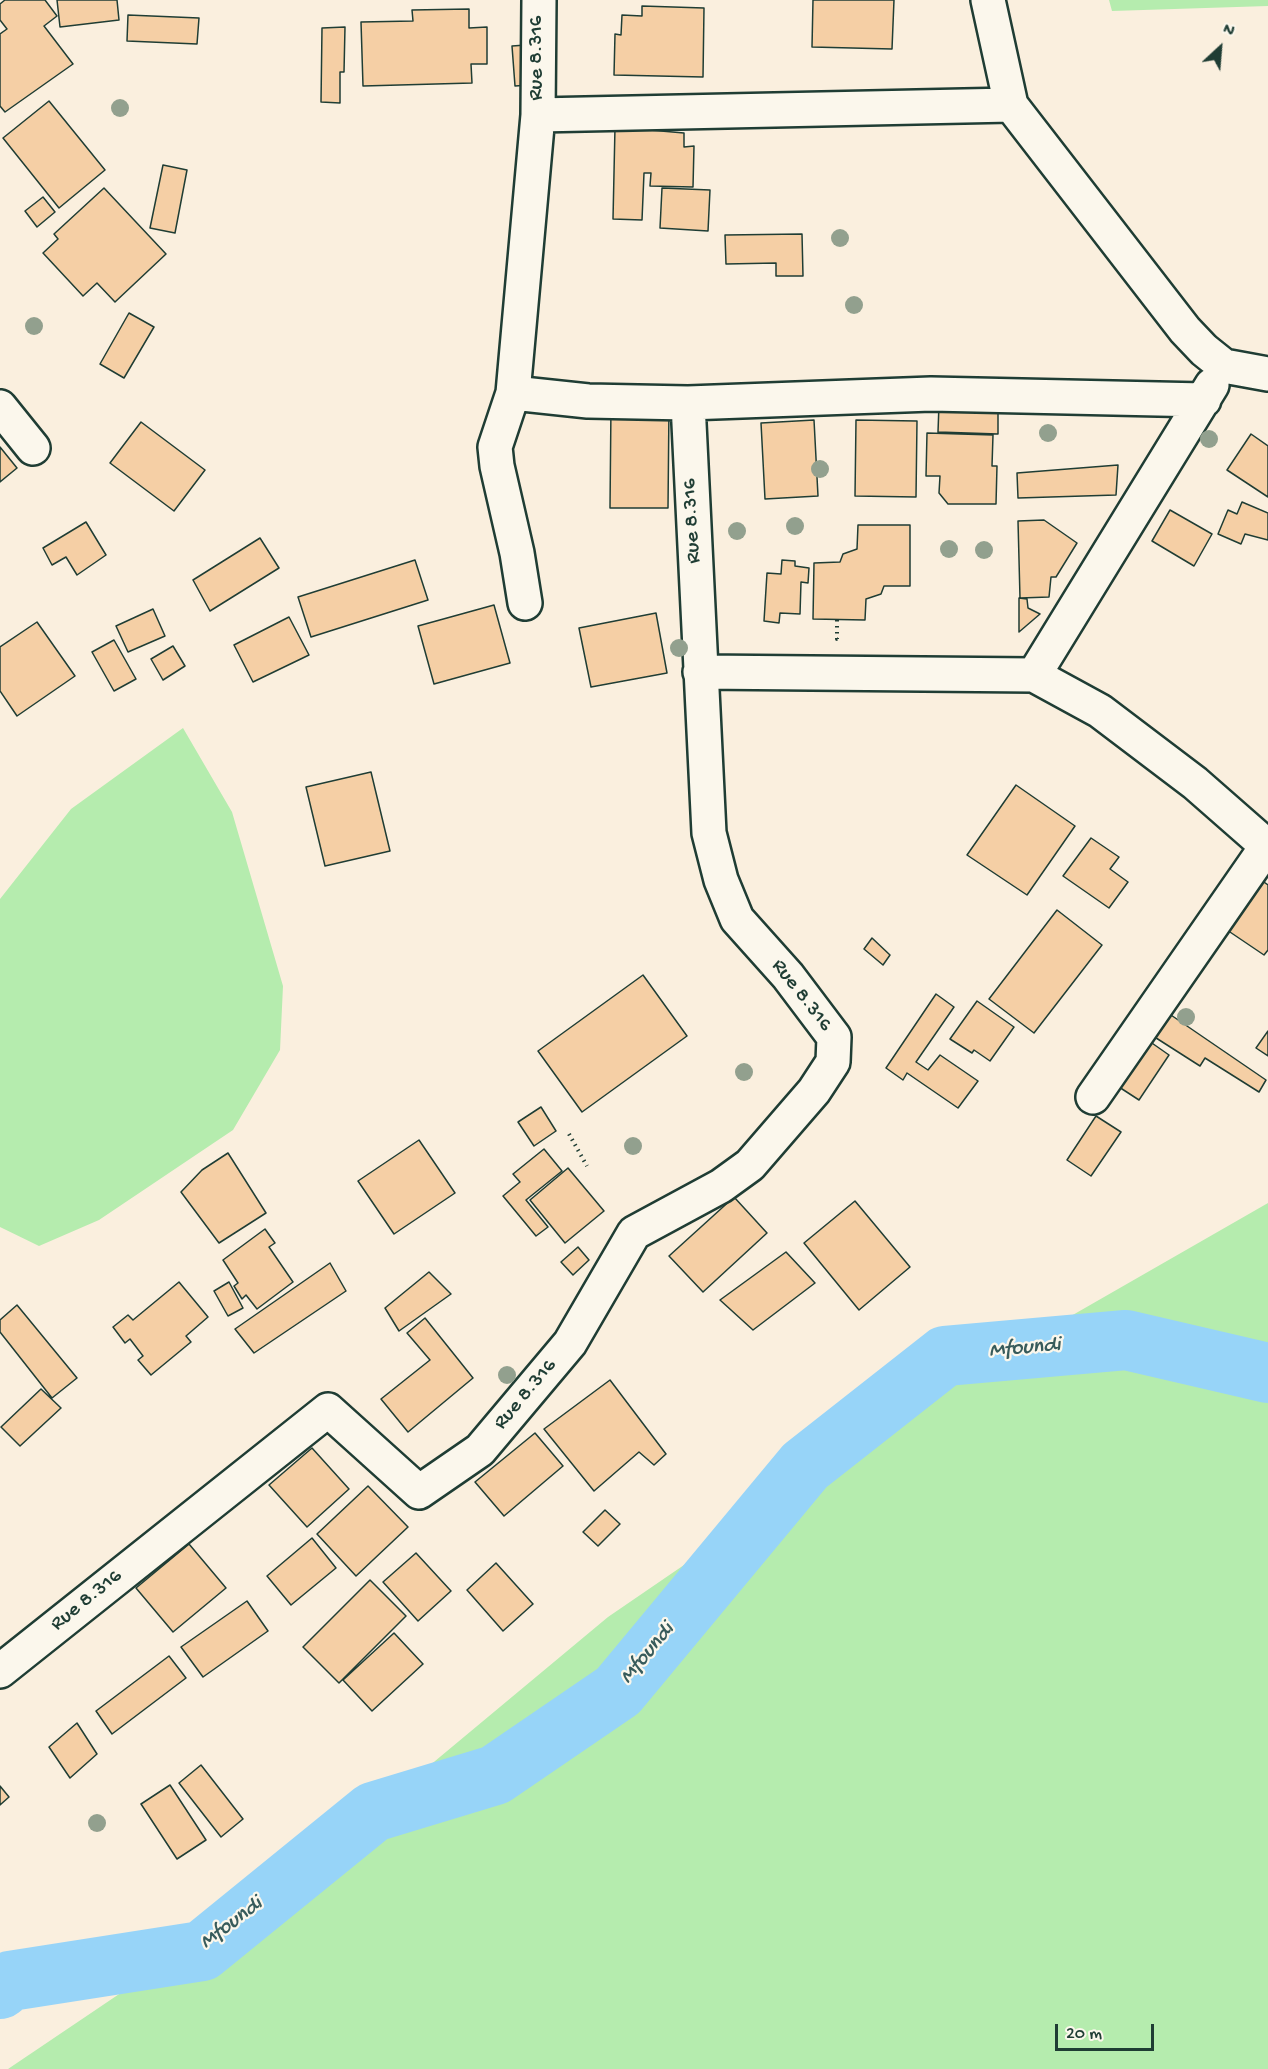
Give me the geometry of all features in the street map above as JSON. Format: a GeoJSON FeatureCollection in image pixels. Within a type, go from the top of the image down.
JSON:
{"type":"FeatureCollection","features":[{"type":"Feature","properties":{"kind":"street","name":"Rue 8.316"},"geometry":{"type":"LineString","coordinates":[[525,603],[495,447],[513,393],[538,115],[538,0]]}},
{"type":"Feature","properties":{"kind":"street"},"geometry":{"type":"LineString","coordinates":[[988,0],[1011,105],[1185,330],[1204,350],[1224,366],[1268,374]]}},
{"type":"Feature","properties":{"kind":"street"},"geometry":{"type":"LineString","coordinates":[[538,115],[1011,105]]}},
{"type":"Feature","properties":{"kind":"street"},"geometry":{"type":"LineString","coordinates":[[1034,675],[1224,366]]}},
{"type":"Feature","properties":{"kind":"street"},"geometry":{"type":"LineString","coordinates":[[513,393],[588,401],[688,403],[931,394],[1204,400]]}},
{"type":"Feature","properties":{"kind":"street","name":"Rue 8.316"},"geometry":{"type":"LineString","coordinates":[[0,1671],[328,1410],[419,1492],[480,1450],[570,1343],[634,1233],[721,1186],[750,1165],[814,1091],[833,1062],[834,1037],[788,976],[737,919],[721,880],[709,833],[688,403]]}},
{"type":"Feature","properties":{"kind":"street"},"geometry":{"type":"LineString","coordinates":[[0,408],[33,448]]}},
{"type":"Feature","properties":{"kind":"street"},"geometry":{"type":"LineString","coordinates":[[700,672],[1034,675],[1100,711],[1264,837],[1094,1097]]}},
{"type":"Feature","properties":{"kind":"path"},"geometry":{"type":"LineString","coordinates":[[837,620],[837,639],[847,639]]}},
{"type":"Feature","properties":{"kind":"path"},"geometry":{"type":"LineString","coordinates":[[569,1134],[587,1166]]}},
{"type":"Feature","properties":{"kind":"green space"},"geometry":{"type":"Polygon","coordinates":[[[1109,0],[1268,0],[1268,6],[1112,11],[1109,0]]]}},
{"type":"Feature","properties":{"kind":"green space"},"geometry":{"type":"Polygon","coordinates":[[[183,728],[232,812],[283,986],[280,1050],[233,1130],[99,1220],[39,1246],[0,1227],[0,899],[71,809],[183,728]]]}},
{"type":"Feature","properties":{"kind":"green space"},"geometry":{"type":"Polygon","coordinates":[[[1268,1203],[1268,2069],[8,2069],[309,1866],[608,1617],[928,1398],[1268,1203]]]}},
{"type":"Feature","properties":{"kind":"building"},"geometry":{"type":"Polygon","coordinates":[[[5,0],[45,0],[57,16],[44,26],[73,64],[5,112],[0,106],[0,34],[7,29],[0,20],[0,4],[5,0]]]}},
{"type":"Feature","properties":{"kind":"building"},"geometry":{"type":"Polygon","coordinates":[[[57,0],[117,0],[119,20],[60,27],[57,0]]]}},
{"type":"Feature","properties":{"kind":"building"},"geometry":{"type":"Polygon","coordinates":[[[813,0],[894,0],[892,49],[812,47],[813,0]]]}},
{"type":"Feature","properties":{"kind":"building"},"geometry":{"type":"Polygon","coordinates":[[[642,6],[704,8],[703,77],[614,75],[615,34],[621,35],[622,15],[642,16],[642,6]]]}},
{"type":"Feature","properties":{"kind":"building"},"geometry":{"type":"Polygon","coordinates":[[[469,9],[469,28],[487,27],[487,64],[471,64],[472,83],[363,86],[361,22],[413,21],[412,10],[469,9]]]}},
{"type":"Feature","properties":{"kind":"building"},"geometry":{"type":"Polygon","coordinates":[[[128,15],[199,18],[197,44],[127,41],[128,15]]]}},
{"type":"Feature","properties":{"kind":"building"},"geometry":{"type":"Polygon","coordinates":[[[345,27],[344,72],[340,72],[340,103],[321,102],[322,28],[345,27]]]}},
{"type":"Feature","properties":{"kind":"building"},"geometry":{"type":"Polygon","coordinates":[[[540,44],[543,84],[515,86],[512,46],[540,44]]]}},
{"type":"Feature","properties":{"kind":"building"},"geometry":{"type":"Polygon","coordinates":[[[49,101],[105,170],[59,208],[3,138],[49,101]]]}},
{"type":"Feature","properties":{"kind":"building"},"geometry":{"type":"Polygon","coordinates":[[[615,127],[684,133],[684,147],[694,146],[693,187],[650,186],[651,173],[644,173],[642,220],[613,219],[615,127]]]}},
{"type":"Feature","properties":{"kind":"building"},"geometry":{"type":"Polygon","coordinates":[[[163,165],[187,170],[175,233],[150,228],[163,165]]]}},
{"type":"Feature","properties":{"kind":"building"},"geometry":{"type":"Polygon","coordinates":[[[104,188],[166,254],[115,302],[97,283],[83,296],[43,253],[58,239],[54,234],[104,188]]]}},
{"type":"Feature","properties":{"kind":"building"},"geometry":{"type":"Polygon","coordinates":[[[662,188],[710,190],[708,231],[660,228],[662,188]]]}},
{"type":"Feature","properties":{"kind":"building"},"geometry":{"type":"Polygon","coordinates":[[[43,197],[55,212],[37,227],[25,211],[43,197]]]}},
{"type":"Feature","properties":{"kind":"building"},"geometry":{"type":"Polygon","coordinates":[[[802,234],[803,276],[776,276],[776,263],[726,264],[725,235],[802,234]]]}},
{"type":"Feature","properties":{"kind":"building"},"geometry":{"type":"Polygon","coordinates":[[[129,313],[154,327],[124,378],[100,364],[129,313]]]}},
{"type":"Feature","properties":{"kind":"building"},"geometry":{"type":"Polygon","coordinates":[[[939,404],[998,406],[998,434],[938,432],[939,404]]]}},
{"type":"Feature","properties":{"kind":"building"},"geometry":{"type":"Polygon","coordinates":[[[611,405],[669,406],[668,508],[610,508],[611,405]]]}},
{"type":"Feature","properties":{"kind":"building"},"geometry":{"type":"Polygon","coordinates":[[[814,420],[818,496],[765,499],[761,423],[814,420]]]}},
{"type":"Feature","properties":{"kind":"building"},"geometry":{"type":"Polygon","coordinates":[[[856,420],[917,421],[916,497],[855,496],[856,420]]]}},
{"type":"Feature","properties":{"kind":"building"},"geometry":{"type":"Polygon","coordinates":[[[141,422],[205,470],[174,511],[110,463],[141,422]]]}},
{"type":"Feature","properties":{"kind":"building"},"geometry":{"type":"Polygon","coordinates":[[[927,433],[993,435],[992,466],[997,466],[996,504],[948,504],[939,493],[940,476],[926,476],[927,433]]]}},
{"type":"Feature","properties":{"kind":"building"},"geometry":{"type":"Polygon","coordinates":[[[1251,434],[1268,446],[1268,497],[1227,470],[1251,434]]]}},
{"type":"Feature","properties":{"kind":"building"},"geometry":{"type":"Polygon","coordinates":[[[0,447],[17,468],[0,482],[0,447]]]}},
{"type":"Feature","properties":{"kind":"building"},"geometry":{"type":"Polygon","coordinates":[[[1118,465],[1116,495],[1018,498],[1017,473],[1118,465]]]}},
{"type":"Feature","properties":{"kind":"building"},"geometry":{"type":"Polygon","coordinates":[[[1242,502],[1268,513],[1268,540],[1245,534],[1241,544],[1218,534],[1228,510],[1237,514],[1242,502]]]}},
{"type":"Feature","properties":{"kind":"building"},"geometry":{"type":"Polygon","coordinates":[[[1170,510],[1212,534],[1194,566],[1152,541],[1170,510]]]}},
{"type":"Feature","properties":{"kind":"building"},"geometry":{"type":"Polygon","coordinates":[[[1044,520],[1077,543],[1056,577],[1051,577],[1049,597],[1020,598],[1018,521],[1044,520]]]}},
{"type":"Feature","properties":{"kind":"building"},"geometry":{"type":"Polygon","coordinates":[[[86,522],[106,555],[77,575],[66,557],[52,565],[43,548],[86,522]]]}},
{"type":"Feature","properties":{"kind":"building"},"geometry":{"type":"Polygon","coordinates":[[[858,525],[910,525],[910,586],[884,586],[881,594],[866,599],[865,620],[813,619],[814,563],[840,562],[843,554],[857,549],[858,525]]]}},
{"type":"Feature","properties":{"kind":"building"},"geometry":{"type":"Polygon","coordinates":[[[260,538],[279,568],[210,611],[193,580],[260,538]]]}},
{"type":"Feature","properties":{"kind":"building"},"geometry":{"type":"Polygon","coordinates":[[[415,560],[428,600],[311,637],[298,597],[415,560]]]}},
{"type":"Feature","properties":{"kind":"building"},"geometry":{"type":"Polygon","coordinates":[[[782,560],[795,561],[795,566],[809,568],[808,583],[801,582],[800,614],[780,613],[779,623],[764,621],[767,573],[781,574],[782,560]]]}},
{"type":"Feature","properties":{"kind":"building"},"geometry":{"type":"Polygon","coordinates":[[[1019,598],[1027,599],[1028,608],[1040,614],[1019,632],[1019,598]]]}},
{"type":"Feature","properties":{"kind":"building"},"geometry":{"type":"Polygon","coordinates":[[[494,605],[510,663],[434,684],[418,626],[494,605]]]}},
{"type":"Feature","properties":{"kind":"building"},"geometry":{"type":"Polygon","coordinates":[[[153,609],[165,636],[128,652],[116,626],[153,609]]]}},
{"type":"Feature","properties":{"kind":"building"},"geometry":{"type":"Polygon","coordinates":[[[656,613],[667,673],[591,687],[579,628],[656,613]]]}},
{"type":"Feature","properties":{"kind":"building"},"geometry":{"type":"Polygon","coordinates":[[[289,617],[309,655],[253,682],[234,645],[289,617]]]}},
{"type":"Feature","properties":{"kind":"building"},"geometry":{"type":"Polygon","coordinates":[[[37,622],[75,676],[17,716],[0,691],[0,647],[37,622]]]}},
{"type":"Feature","properties":{"kind":"building"},"geometry":{"type":"Polygon","coordinates":[[[114,640],[136,679],[114,691],[92,652],[114,640]]]}},
{"type":"Feature","properties":{"kind":"building"},"geometry":{"type":"Polygon","coordinates":[[[173,646],[185,666],[163,680],[151,659],[173,646]]]}},
{"type":"Feature","properties":{"kind":"building"},"geometry":{"type":"Polygon","coordinates":[[[371,772],[390,851],[325,866],[306,787],[371,772]]]}},
{"type":"Feature","properties":{"kind":"building"},"geometry":{"type":"Polygon","coordinates":[[[1016,785],[1075,826],[1027,895],[967,855],[1016,785]]]}},
{"type":"Feature","properties":{"kind":"building"},"geometry":{"type":"Polygon","coordinates":[[[1091,838],[1119,857],[1110,869],[1128,882],[1109,908],[1063,876],[1091,838]]]}},
{"type":"Feature","properties":{"kind":"building"},"geometry":{"type":"Polygon","coordinates":[[[1258,878],[1268,885],[1268,950],[1264,955],[1224,928],[1258,878]]]}},
{"type":"Feature","properties":{"kind":"building"},"geometry":{"type":"Polygon","coordinates":[[[1057,910],[1102,945],[1034,1033],[989,999],[1057,910]]]}},
{"type":"Feature","properties":{"kind":"building"},"geometry":{"type":"Polygon","coordinates":[[[872,938],[890,955],[883,965],[864,949],[872,938]]]}},
{"type":"Feature","properties":{"kind":"building"},"geometry":{"type":"Polygon","coordinates":[[[643,975],[687,1036],[582,1112],[538,1051],[643,975]]]}},
{"type":"Feature","properties":{"kind":"building"},"geometry":{"type":"Polygon","coordinates":[[[936,994],[954,1007],[916,1062],[928,1070],[940,1055],[978,1081],[958,1108],[907,1073],[903,1080],[886,1068],[936,994]]]}},
{"type":"Feature","properties":{"kind":"building"},"geometry":{"type":"Polygon","coordinates":[[[977,1001],[1014,1027],[990,1061],[974,1050],[972,1053],[950,1039],[977,1001]]]}},
{"type":"Feature","properties":{"kind":"building"},"geometry":{"type":"Polygon","coordinates":[[[1168,1013],[1266,1080],[1259,1092],[1205,1058],[1200,1066],[1153,1036],[1168,1013]]]}},
{"type":"Feature","properties":{"kind":"building"},"geometry":{"type":"Polygon","coordinates":[[[1268,1031],[1268,1056],[1256,1048],[1268,1031]]]}},
{"type":"Feature","properties":{"kind":"building"},"geometry":{"type":"Polygon","coordinates":[[[1149,1041],[1169,1055],[1139,1100],[1119,1087],[1149,1041]]]}},
{"type":"Feature","properties":{"kind":"building"},"geometry":{"type":"Polygon","coordinates":[[[541,1107],[556,1131],[534,1146],[518,1122],[541,1107]]]}},
{"type":"Feature","properties":{"kind":"building"},"geometry":{"type":"Polygon","coordinates":[[[1096,1116],[1121,1132],[1091,1176],[1067,1160],[1096,1116]]]}},
{"type":"Feature","properties":{"kind":"building"},"geometry":{"type":"Polygon","coordinates":[[[419,1140],[455,1193],[394,1234],[358,1181],[419,1140]]]}},
{"type":"Feature","properties":{"kind":"building"},"geometry":{"type":"Polygon","coordinates":[[[544,1149],[562,1171],[526,1200],[548,1227],[536,1236],[503,1196],[520,1182],[513,1174],[544,1149]]]}},
{"type":"Feature","properties":{"kind":"building"},"geometry":{"type":"Polygon","coordinates":[[[228,1153],[266,1213],[219,1243],[181,1192],[202,1170],[228,1153]]]}},
{"type":"Feature","properties":{"kind":"building"},"geometry":{"type":"Polygon","coordinates":[[[568,1168],[604,1211],[565,1243],[530,1200],[568,1168]]]}},
{"type":"Feature","properties":{"kind":"building"},"geometry":{"type":"Polygon","coordinates":[[[734,1197],[767,1233],[703,1292],[669,1256],[734,1197]]]}},
{"type":"Feature","properties":{"kind":"building"},"geometry":{"type":"Polygon","coordinates":[[[855,1201],[910,1267],[859,1310],[804,1243],[855,1201]]]}},
{"type":"Feature","properties":{"kind":"building"},"geometry":{"type":"Polygon","coordinates":[[[265,1229],[275,1243],[269,1247],[293,1282],[257,1309],[246,1295],[242,1299],[234,1286],[238,1283],[223,1260],[265,1229]]]}},
{"type":"Feature","properties":{"kind":"building"},"geometry":{"type":"Polygon","coordinates":[[[578,1247],[589,1260],[573,1275],[561,1262],[578,1247]]]}},
{"type":"Feature","properties":{"kind":"building"},"geometry":{"type":"Polygon","coordinates":[[[786,1252],[815,1283],[753,1330],[720,1300],[786,1252]]]}},
{"type":"Feature","properties":{"kind":"building"},"geometry":{"type":"Polygon","coordinates":[[[330,1263],[346,1291],[254,1353],[235,1329],[330,1263]]]}},
{"type":"Feature","properties":{"kind":"building"},"geometry":{"type":"Polygon","coordinates":[[[429,1272],[451,1294],[399,1331],[385,1308],[429,1272]]]}},
{"type":"Feature","properties":{"kind":"building"},"geometry":{"type":"Polygon","coordinates":[[[179,1282],[208,1317],[186,1336],[191,1342],[151,1375],[138,1360],[143,1356],[130,1339],[125,1343],[113,1327],[128,1315],[133,1320],[179,1282]]]}},
{"type":"Feature","properties":{"kind":"building"},"geometry":{"type":"Polygon","coordinates":[[[229,1282],[243,1308],[228,1316],[214,1291],[229,1282]]]}},
{"type":"Feature","properties":{"kind":"building"},"geometry":{"type":"Polygon","coordinates":[[[17,1305],[77,1378],[52,1398],[0,1332],[0,1320],[17,1305]]]}},
{"type":"Feature","properties":{"kind":"building"},"geometry":{"type":"Polygon","coordinates":[[[425,1318],[473,1378],[408,1432],[381,1399],[430,1360],[407,1333],[425,1318]]]}},
{"type":"Feature","properties":{"kind":"building"},"geometry":{"type":"Polygon","coordinates":[[[610,1380],[666,1454],[654,1465],[639,1452],[594,1491],[544,1429],[610,1380]]]}},
{"type":"Feature","properties":{"kind":"building"},"geometry":{"type":"Polygon","coordinates":[[[41,1389],[61,1408],[20,1446],[1,1427],[41,1389]]]}},
{"type":"Feature","properties":{"kind":"building"},"geometry":{"type":"Polygon","coordinates":[[[535,1433],[563,1466],[504,1516],[475,1482],[535,1433]]]}},
{"type":"Feature","properties":{"kind":"building"},"geometry":{"type":"Polygon","coordinates":[[[312,1448],[349,1489],[307,1527],[269,1485],[312,1448]]]}},
{"type":"Feature","properties":{"kind":"building"},"geometry":{"type":"Polygon","coordinates":[[[368,1486],[408,1527],[356,1576],[317,1534],[368,1486]]]}},
{"type":"Feature","properties":{"kind":"building"},"geometry":{"type":"Polygon","coordinates":[[[605,1510],[620,1524],[598,1546],[583,1532],[605,1510]]]}},
{"type":"Feature","properties":{"kind":"building"},"geometry":{"type":"Polygon","coordinates":[[[312,1538],[336,1568],[291,1605],[267,1576],[312,1538]]]}},
{"type":"Feature","properties":{"kind":"building"},"geometry":{"type":"Polygon","coordinates":[[[189,1544],[226,1588],[173,1632],[136,1588],[189,1544]]]}},
{"type":"Feature","properties":{"kind":"building"},"geometry":{"type":"Polygon","coordinates":[[[416,1553],[451,1591],[418,1621],[383,1582],[416,1553]]]}},
{"type":"Feature","properties":{"kind":"building"},"geometry":{"type":"Polygon","coordinates":[[[496,1563],[533,1604],[503,1631],[467,1590],[496,1563]]]}},
{"type":"Feature","properties":{"kind":"building"},"geometry":{"type":"Polygon","coordinates":[[[370,1580],[406,1616],[339,1683],[303,1647],[370,1580]]]}},
{"type":"Feature","properties":{"kind":"building"},"geometry":{"type":"Polygon","coordinates":[[[247,1601],[268,1631],[203,1677],[181,1647],[247,1601]]]}},
{"type":"Feature","properties":{"kind":"building"},"geometry":{"type":"Polygon","coordinates":[[[394,1633],[423,1664],[372,1711],[343,1680],[394,1633]]]}},
{"type":"Feature","properties":{"kind":"building"},"geometry":{"type":"Polygon","coordinates":[[[169,1656],[186,1678],[112,1734],[96,1711],[169,1656]]]}},
{"type":"Feature","properties":{"kind":"building"},"geometry":{"type":"Polygon","coordinates":[[[77,1723],[97,1754],[70,1778],[49,1747],[77,1723]]]}},
{"type":"Feature","properties":{"kind":"building"},"geometry":{"type":"Polygon","coordinates":[[[201,1765],[243,1819],[221,1837],[179,1783],[201,1765]]]}},
{"type":"Feature","properties":{"kind":"building"},"geometry":{"type":"Polygon","coordinates":[[[170,1785],[206,1840],[177,1859],[141,1804],[170,1785]]]}},
{"type":"Feature","properties":{"kind":"building"},"geometry":{"type":"Polygon","coordinates":[[[0,1786],[9,1797],[0,1805],[0,1786]]]}},
{"type":"Feature","properties":{"kind":"waterway","name":"Mfoundi"},"geometry":{"type":"LineString","coordinates":[[0,1989],[10,1981],[202,1951],[373,1812],[495,1775],[618,1691],[805,1466],[945,1356],[1126,1340],[1268,1373]]}}]}
